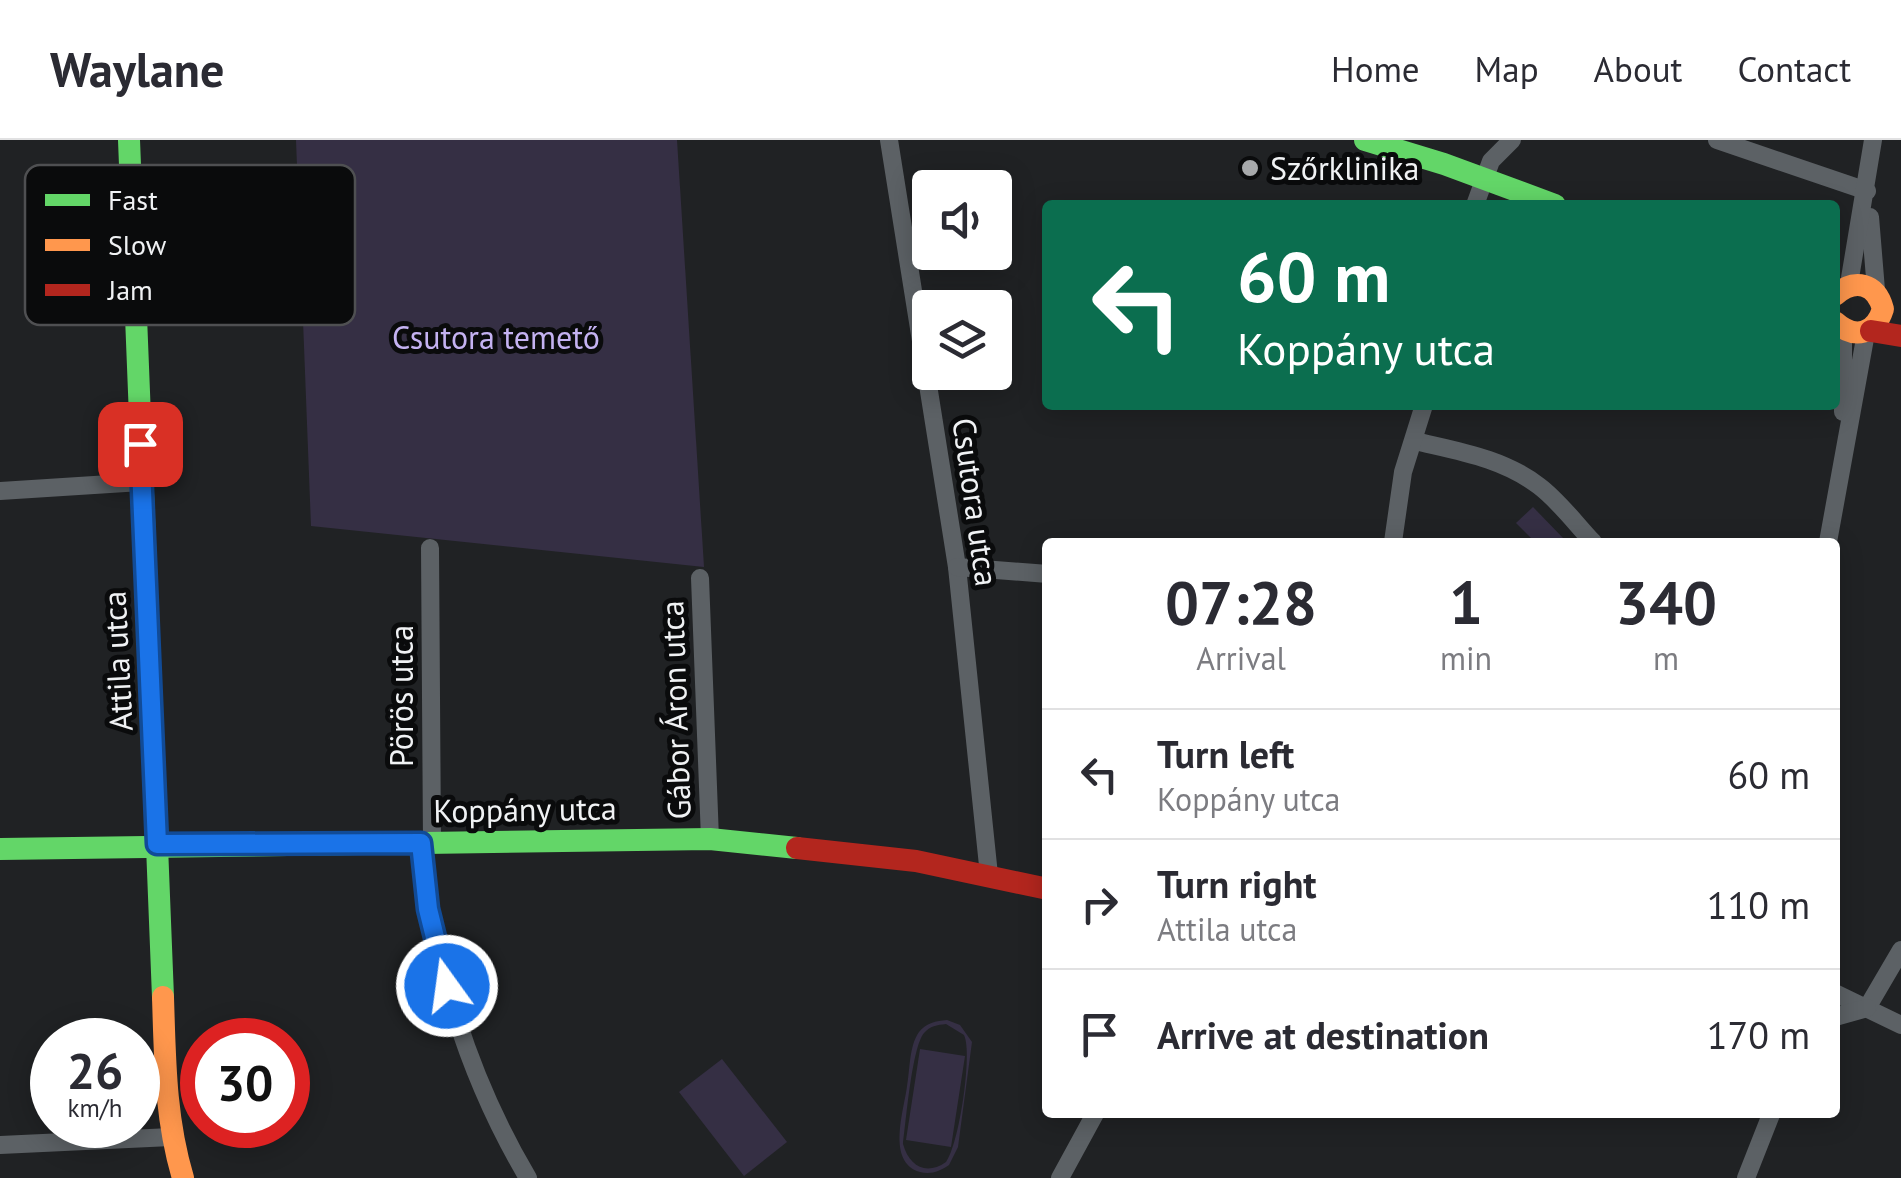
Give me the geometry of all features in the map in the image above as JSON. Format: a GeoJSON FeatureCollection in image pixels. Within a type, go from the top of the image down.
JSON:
{"type":"FeatureCollection","features":[{"type":"Feature","properties":{"kind":"street","name":"Attila utca"},"geometry":{"type":"LineString","coordinates":[[130,140],[131,165]]}},
{"type":"Feature","properties":{"kind":"street","name":"Csutora utca"},"geometry":{"type":"LineString","coordinates":[[889,140],[957,567],[989,875]]}},
{"type":"Feature","properties":{"kind":"street"},"geometry":{"type":"LineString","coordinates":[[1365,140],[1543,200]]}},
{"type":"Feature","properties":{"kind":"street"},"geometry":{"type":"LineString","coordinates":[[1477,200],[1482,177],[1491,161],[1512,140]]}},
{"type":"Feature","properties":{"kind":"street"},"geometry":{"type":"LineString","coordinates":[[1717,140],[1866,191]]}},
{"type":"Feature","properties":{"kind":"street"},"geometry":{"type":"LineString","coordinates":[[1840,286],[1866,191],[1872,140]]}},
{"type":"Feature","properties":{"kind":"street"},"geometry":{"type":"LineString","coordinates":[[1854,329],[1882,318],[1886,302],[1866,191]]}},
{"type":"Feature","properties":{"kind":"street"},"geometry":{"type":"LineString","coordinates":[[1840,290],[1863,284],[1886,302]]}},
{"type":"Feature","properties":{"kind":"street","name":"Attila utca"},"geometry":{"type":"LineString","coordinates":[[136,325],[166,1104],[183,1178]]}},
{"type":"Feature","properties":{"kind":"street"},"geometry":{"type":"LineString","coordinates":[[1854,329],[1901,336]]}},
{"type":"Feature","properties":{"kind":"street"},"geometry":{"type":"LineString","coordinates":[[1829,538],[1842,458],[1854,329]]}},
{"type":"Feature","properties":{"kind":"street"},"geometry":{"type":"LineString","coordinates":[[1394,538],[1403,472],[1423,410]]}},
{"type":"Feature","properties":{"kind":"street"},"geometry":{"type":"LineString","coordinates":[[1415,441],[1478,456],[1521,474],[1553,498],[1588,538]]}},
{"type":"Feature","properties":{"kind":"street"},"geometry":{"type":"LineString","coordinates":[[0,491],[141,482]]}},
{"type":"Feature","properties":{"kind":"street","name":"Pörös utca"},"geometry":{"type":"LineString","coordinates":[[430,548],[428,909],[454,1010],[489,1104],[528,1178]]}},
{"type":"Feature","properties":{"kind":"street"},"geometry":{"type":"LineString","coordinates":[[957,567],[1042,574]]}},
{"type":"Feature","properties":{"kind":"street","name":"Gábor Áron utca"},"geometry":{"type":"LineString","coordinates":[[700,578],[710,839]]}},
{"type":"Feature","properties":{"kind":"street","name":"Koppány utca"},"geometry":{"type":"LineString","coordinates":[[0,849],[710,839],[872,855],[1042,888]]}},
{"type":"Feature","properties":{"kind":"street"},"geometry":{"type":"LineString","coordinates":[[1840,1015],[1867,1008],[1901,950]]}},
{"type":"Feature","properties":{"kind":"street"},"geometry":{"type":"LineString","coordinates":[[1840,995],[1901,1025]]}},
{"type":"Feature","properties":{"kind":"street"},"geometry":{"type":"LineString","coordinates":[[1060,1178],[1093,1118]]}},
{"type":"Feature","properties":{"kind":"street"},"geometry":{"type":"LineString","coordinates":[[1746,1178],[1770,1118]]}},
{"type":"Feature","properties":{"kind":"street"},"geometry":{"type":"LineString","coordinates":[[0,1145],[172,1137]]}},
{"type":"Feature","properties":{"kind":"green space","name":"Csutora temető"},"geometry":{"type":"Polygon","coordinates":[[[296,140],[677,140],[704,567],[311,526],[303,325],[355,325],[355,165],[297,165],[296,140]]]}},
{"type":"Feature","properties":{"kind":"green space"},"geometry":{"type":"Polygon","coordinates":[[[1533,507],[1563,538],[1531,538],[1516,523],[1533,507]]]}},
{"type":"Feature","properties":{"kind":"green space"},"geometry":{"type":"Polygon","coordinates":[[[947,1020],[960,1025],[972,1042],[958,1147],[949,1165],[924,1173],[903,1158],[901,1122],[916,1038],[925,1026],[947,1020]],[[943,1024],[929,1029],[920,1041],[903,1144],[909,1158],[925,1168],[946,1162],[951,1152],[966,1079],[964,1035],[943,1024]]]}},
{"type":"Feature","properties":{"kind":"green space"},"geometry":{"type":"Polygon","coordinates":[[[920,1049],[965,1056],[951,1147],[906,1140],[920,1049]]]}},
{"type":"Feature","properties":{"kind":"green space"},"geometry":{"type":"Polygon","coordinates":[[[722,1059],[787,1142],[744,1176],[679,1092],[722,1059]]]}},
{"type":"Feature","properties":{"kind":"traffic: fast"},"geometry":{"type":"LineString","coordinates":[[129,140],[130,165]]}},
{"type":"Feature","properties":{"kind":"traffic: fast"},"geometry":{"type":"LineString","coordinates":[[1365,140],[1541,200]]}},
{"type":"Feature","properties":{"kind":"traffic: fast"},"geometry":{"type":"LineString","coordinates":[[136,325],[163,997]]}},
{"type":"Feature","properties":{"kind":"traffic: fast"},"geometry":{"type":"LineString","coordinates":[[0,849],[710,839],[797,848]]}},
{"type":"Feature","properties":{"kind":"traffic: slow"},"geometry":{"type":"LineString","coordinates":[[1840,292],[1850,286],[1864,286],[1875,293],[1883,309],[1875,324],[1864,332],[1840,326]]}},
{"type":"Feature","properties":{"kind":"traffic: slow"},"geometry":{"type":"LineString","coordinates":[[163,997],[169,1111],[183,1178]]}},
{"type":"Feature","properties":{"kind":"traffic: jam"},"geometry":{"type":"LineString","coordinates":[[1871,331],[1901,336]]}},
{"type":"Feature","properties":{"kind":"traffic: jam"},"geometry":{"type":"LineString","coordinates":[[797,848],[916,861],[1042,888]]}},
{"type":"Feature","properties":{"kind":"place","name":"Szőrklinika"},"geometry":{"type":"Point","coordinates":[1250,168]}},
{"type":"Feature","properties":{"kind":"route"},"geometry":{"type":"LineString","coordinates":[[140,444],[157,844],[421,843],[428,909],[447,986]]}}]}
